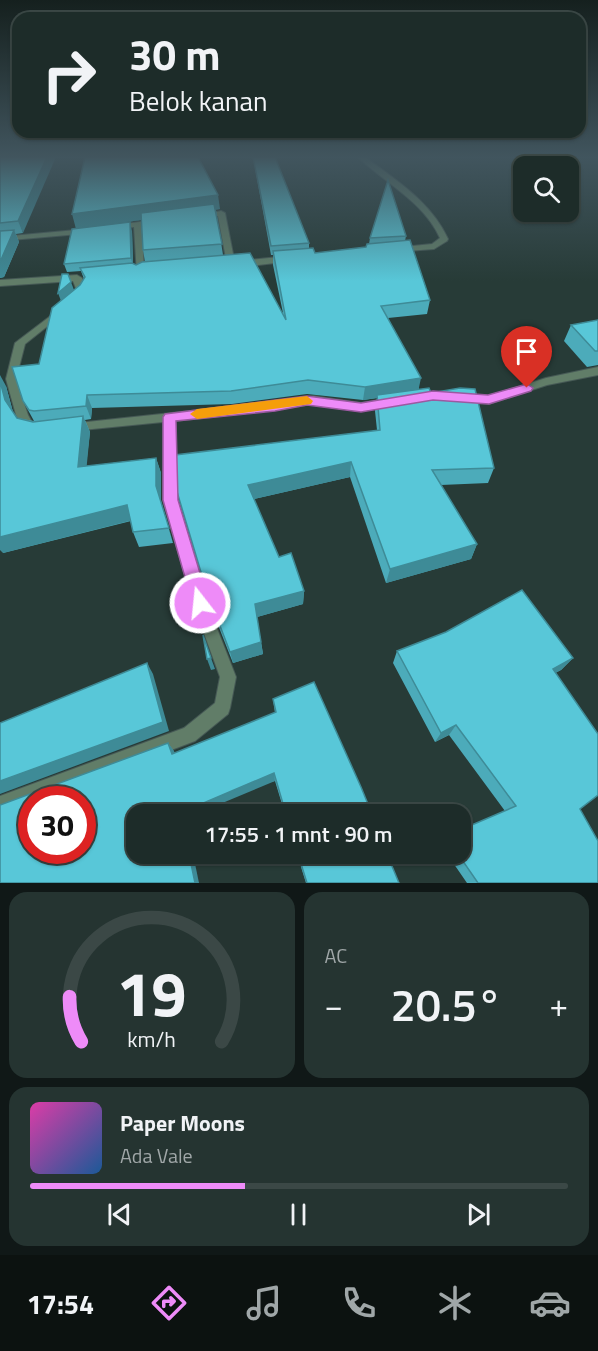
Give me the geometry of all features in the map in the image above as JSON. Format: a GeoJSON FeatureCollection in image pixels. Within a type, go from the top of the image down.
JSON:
{"type":"FeatureCollection","features":[{"type":"Feature","properties":{"kind":"street"},"geometry":{"type":"LineString","coordinates":[[386,250],[434,246],[444,239],[441,228],[431,214],[412,198]]}},
{"type":"Feature","properties":{"kind":"street"},"geometry":{"type":"LineString","coordinates":[[197,216],[220,213],[231,264]]}},
{"type":"Feature","properties":{"kind":"street"},"geometry":{"type":"LineString","coordinates":[[105,229],[162,221]]}},
{"type":"Feature","properties":{"kind":"street"},"geometry":{"type":"LineString","coordinates":[[138,224],[140,273]]}},
{"type":"Feature","properties":{"kind":"street"},"geometry":{"type":"LineString","coordinates":[[0,239],[94,231]]}},
{"type":"Feature","properties":{"kind":"street"},"geometry":{"type":"LineString","coordinates":[[220,265],[303,258]]}},
{"type":"Feature","properties":{"kind":"street"},"geometry":{"type":"LineString","coordinates":[[129,274],[152,272]]}},
{"type":"Feature","properties":{"kind":"street"},"geometry":{"type":"LineString","coordinates":[[0,283],[81,278],[80,295],[20,343],[11,379],[22,416],[30,429],[57,429],[275,406],[307,400],[361,408],[404,400]]}},
{"type":"Feature","properties":{"kind":"street"},"geometry":{"type":"LineString","coordinates":[[455,398],[489,400],[546,382],[598,371]]}},
{"type":"Feature","properties":{"kind":"street"},"geometry":{"type":"LineString","coordinates":[[0,805],[189,735],[222,708],[228,677],[200,603],[171,500],[169,417]]}},
{"type":"Feature","properties":{"kind":"building"},"geometry":{"type":"Polygon","coordinates":[[[0,198],[28,198],[18,221],[0,223],[0,198]]]}},
{"type":"Feature","properties":{"kind":"building"},"geometry":{"type":"Polygon","coordinates":[[[76,198],[193,198],[72,214],[76,198]]]}},
{"type":"Feature","properties":{"kind":"building"},"geometry":{"type":"Polygon","coordinates":[[[261,198],[291,198],[309,243],[271,246],[261,198]]]}},
{"type":"Feature","properties":{"kind":"building"},"geometry":{"type":"Polygon","coordinates":[[[382,198],[394,198],[406,236],[370,238],[382,198]]]}},
{"type":"Feature","properties":{"kind":"building"},"geometry":{"type":"Polygon","coordinates":[[[214,204],[222,244],[143,250],[141,213],[214,204]]]}},
{"type":"Feature","properties":{"kind":"building"},"geometry":{"type":"Polygon","coordinates":[[[130,222],[131,258],[64,264],[72,229],[130,222]]]}},
{"type":"Feature","properties":{"kind":"building"},"geometry":{"type":"Polygon","coordinates":[[[14,230],[0,262],[0,231],[14,230]]]}},
{"type":"Feature","properties":{"kind":"building"},"geometry":{"type":"Polygon","coordinates":[[[410,240],[430,300],[381,306],[421,378],[365,387],[308,380],[231,391],[87,395],[86,406],[34,411],[29,410],[23,401],[12,367],[39,364],[52,308],[80,285],[85,277],[80,268],[132,263],[136,265],[142,262],[250,253],[286,320],[273,251],[313,248],[315,253],[366,247],[367,244],[410,240]]]}},
{"type":"Feature","properties":{"kind":"building"},"geometry":{"type":"Polygon","coordinates":[[[62,274],[68,274],[71,282],[58,293],[62,274]]]}},
{"type":"Feature","properties":{"kind":"building"},"geometry":{"type":"Polygon","coordinates":[[[598,320],[598,351],[595,351],[571,325],[598,320]]]}},
{"type":"Feature","properties":{"kind":"building"},"geometry":{"type":"Polygon","coordinates":[[[0,381],[5,400],[17,418],[33,422],[83,416],[78,467],[156,458],[156,486],[169,528],[133,532],[127,505],[0,537],[0,381]]]}},
{"type":"Feature","properties":{"kind":"building"},"geometry":{"type":"Polygon","coordinates":[[[429,388],[431,393],[460,388],[475,389],[494,468],[432,470],[477,544],[390,569],[351,462],[248,485],[279,557],[291,553],[304,591],[255,604],[261,642],[230,652],[206,589],[175,485],[175,455],[380,430],[377,395],[429,388]]]}},
{"type":"Feature","properties":{"kind":"building"},"geometry":{"type":"Polygon","coordinates":[[[522,590],[573,658],[553,669],[598,734],[598,795],[580,809],[598,841],[598,883],[478,883],[465,864],[471,864],[471,825],[516,806],[456,725],[441,733],[397,651],[446,632],[522,590]]]}},
{"type":"Feature","properties":{"kind":"building"},"geometry":{"type":"Polygon","coordinates":[[[203,635],[211,658],[207,659],[203,635]]]}},
{"type":"Feature","properties":{"kind":"building"},"geometry":{"type":"Polygon","coordinates":[[[147,663],[163,722],[0,781],[0,723],[147,663]]]}},
{"type":"Feature","properties":{"kind":"building"},"geometry":{"type":"Polygon","coordinates":[[[314,682],[368,804],[283,804],[274,773],[201,804],[126,804],[126,864],[191,864],[195,883],[0,883],[0,805],[18,798],[18,864],[96,864],[96,786],[51,786],[168,743],[172,754],[276,712],[273,699],[314,682]]]}},
{"type":"Feature","properties":{"kind":"building"},"geometry":{"type":"Polygon","coordinates":[[[301,864],[391,864],[399,883],[307,883],[301,864]]]}},
{"type":"Feature","properties":{"kind":"slow traffic"},"geometry":{"type":"LineString","coordinates":[[197,414],[307,401]]}},
{"type":"Feature","properties":{"kind":"route"},"geometry":{"type":"LineString","coordinates":[[200,603],[171,500],[169,417],[275,406],[307,400],[361,408],[433,396],[489,400],[527,388]]}}]}
